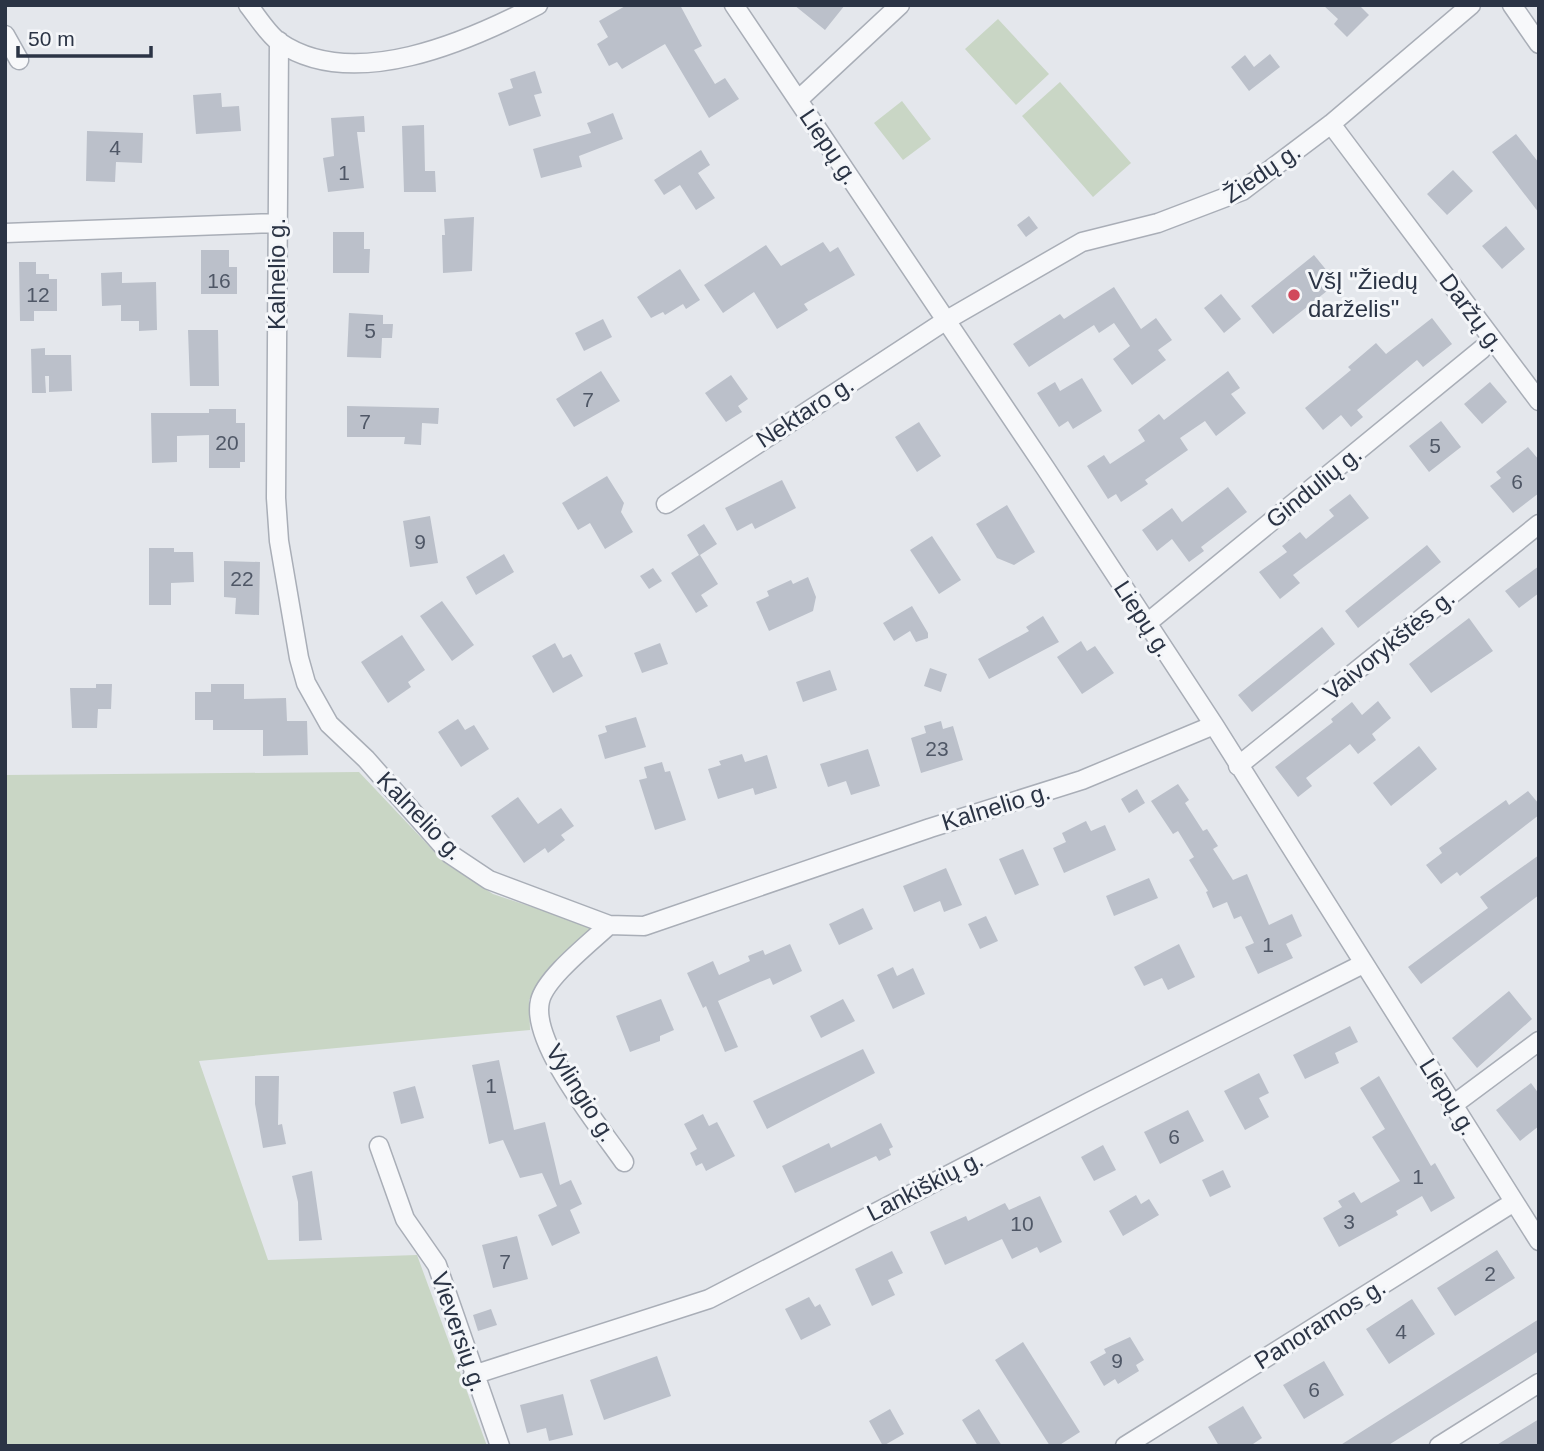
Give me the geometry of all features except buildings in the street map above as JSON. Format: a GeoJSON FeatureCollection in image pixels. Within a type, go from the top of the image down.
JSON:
{"type":"FeatureCollection","features":[{"type":"Feature","properties":{"kind":"street"},"geometry":{"type":"LineString","coordinates":[[247,5],[279,41],[314,57],[357,63],[391,62],[432,51],[538,5]]}},
{"type":"Feature","properties":{"kind":"street","name":"Liepų g."},"geometry":{"type":"LineString","coordinates":[[734,5],[1046,468],[1214,725],[1539,1241]]}},
{"type":"Feature","properties":{"kind":"street"},"geometry":{"type":"LineString","coordinates":[[799,100],[900,5]]}},
{"type":"Feature","properties":{"kind":"street","name":"Žiedų g."},"geometry":{"type":"LineString","coordinates":[[945,321],[1083,243],[1158,223],[1233,196],[1331,124],[1471,5]]}},
{"type":"Feature","properties":{"kind":"street"},"geometry":{"type":"LineString","coordinates":[[1512,5],[1539,44]]}},
{"type":"Feature","properties":{"kind":"street"},"geometry":{"type":"LineString","coordinates":[[5,35],[19,60]]}},
{"type":"Feature","properties":{"kind":"street","name":"Kalnelio g."},"geometry":{"type":"LineString","coordinates":[[279,41],[276,498],[279,541],[299,658],[306,683],[329,724],[366,760],[450,854],[489,880],[609,925],[644,926],[930,828],[1083,780],[1214,725]]}},
{"type":"Feature","properties":{"kind":"street","name":"Daržų g."},"geometry":{"type":"LineString","coordinates":[[1331,124],[1539,401]]}},
{"type":"Feature","properties":{"kind":"street"},"geometry":{"type":"LineString","coordinates":[[5,233],[277,223]]}},
{"type":"Feature","properties":{"kind":"street","name":"Nektaro g."},"geometry":{"type":"LineString","coordinates":[[666,504],[945,321]]}},
{"type":"Feature","properties":{"kind":"street","name":"Gindulių g."},"geometry":{"type":"LineString","coordinates":[[1146,624],[1482,349]]}},
{"type":"Feature","properties":{"kind":"street","name":"Vaivorykštės g."},"geometry":{"type":"LineString","coordinates":[[1238,766],[1539,524]]}},
{"type":"Feature","properties":{"kind":"street","name":"Vylingio g."},"geometry":{"type":"LineString","coordinates":[[609,925],[548,986],[540,1001],[540,1027],[560,1066],[624,1162]]}},
{"type":"Feature","properties":{"kind":"street","name":"Lankiškių g."},"geometry":{"type":"LineString","coordinates":[[473,1375],[709,1299],[1363,964]]}},
{"type":"Feature","properties":{"kind":"street"},"geometry":{"type":"LineString","coordinates":[[1453,1105],[1539,1041]]}},
{"type":"Feature","properties":{"kind":"street","name":"Vieversių g."},"geometry":{"type":"LineString","coordinates":[[379,1146],[405,1219],[437,1265],[473,1375],[500,1446]]}},
{"type":"Feature","properties":{"kind":"street","name":"Panoramos g."},"geometry":{"type":"LineString","coordinates":[[1125,1446],[1514,1202]]}},
{"type":"Feature","properties":{"kind":"street"},"geometry":{"type":"LineString","coordinates":[[1439,1446],[1539,1383]]}},
{"type":"Feature","properties":{"kind":"green space"},"geometry":{"type":"Polygon","coordinates":[[[998,19],[1049,74],[1016,105],[965,49],[998,19]]]}},
{"type":"Feature","properties":{"kind":"green space"},"geometry":{"type":"Polygon","coordinates":[[[1060,82],[1131,163],[1093,197],[1022,116],[1060,82]]]}},
{"type":"Feature","properties":{"kind":"green space"},"geometry":{"type":"Polygon","coordinates":[[[902,101],[931,139],[903,160],[874,123],[902,101]]]}},
{"type":"Feature","properties":{"kind":"green space"},"geometry":{"type":"Polygon","coordinates":[[[359,772],[445,863],[493,894],[589,926],[594,932],[548,970],[529,1000],[530,1030],[199,1061],[268,1260],[417,1255],[487,1446],[5,1446],[5,775],[359,772]]]}},
{"type":"Feature","properties":{"kind":"place","name":"VšĮ \"Žiedų darželis\""},"geometry":{"type":"Point","coordinates":[1294,295]}}]}
